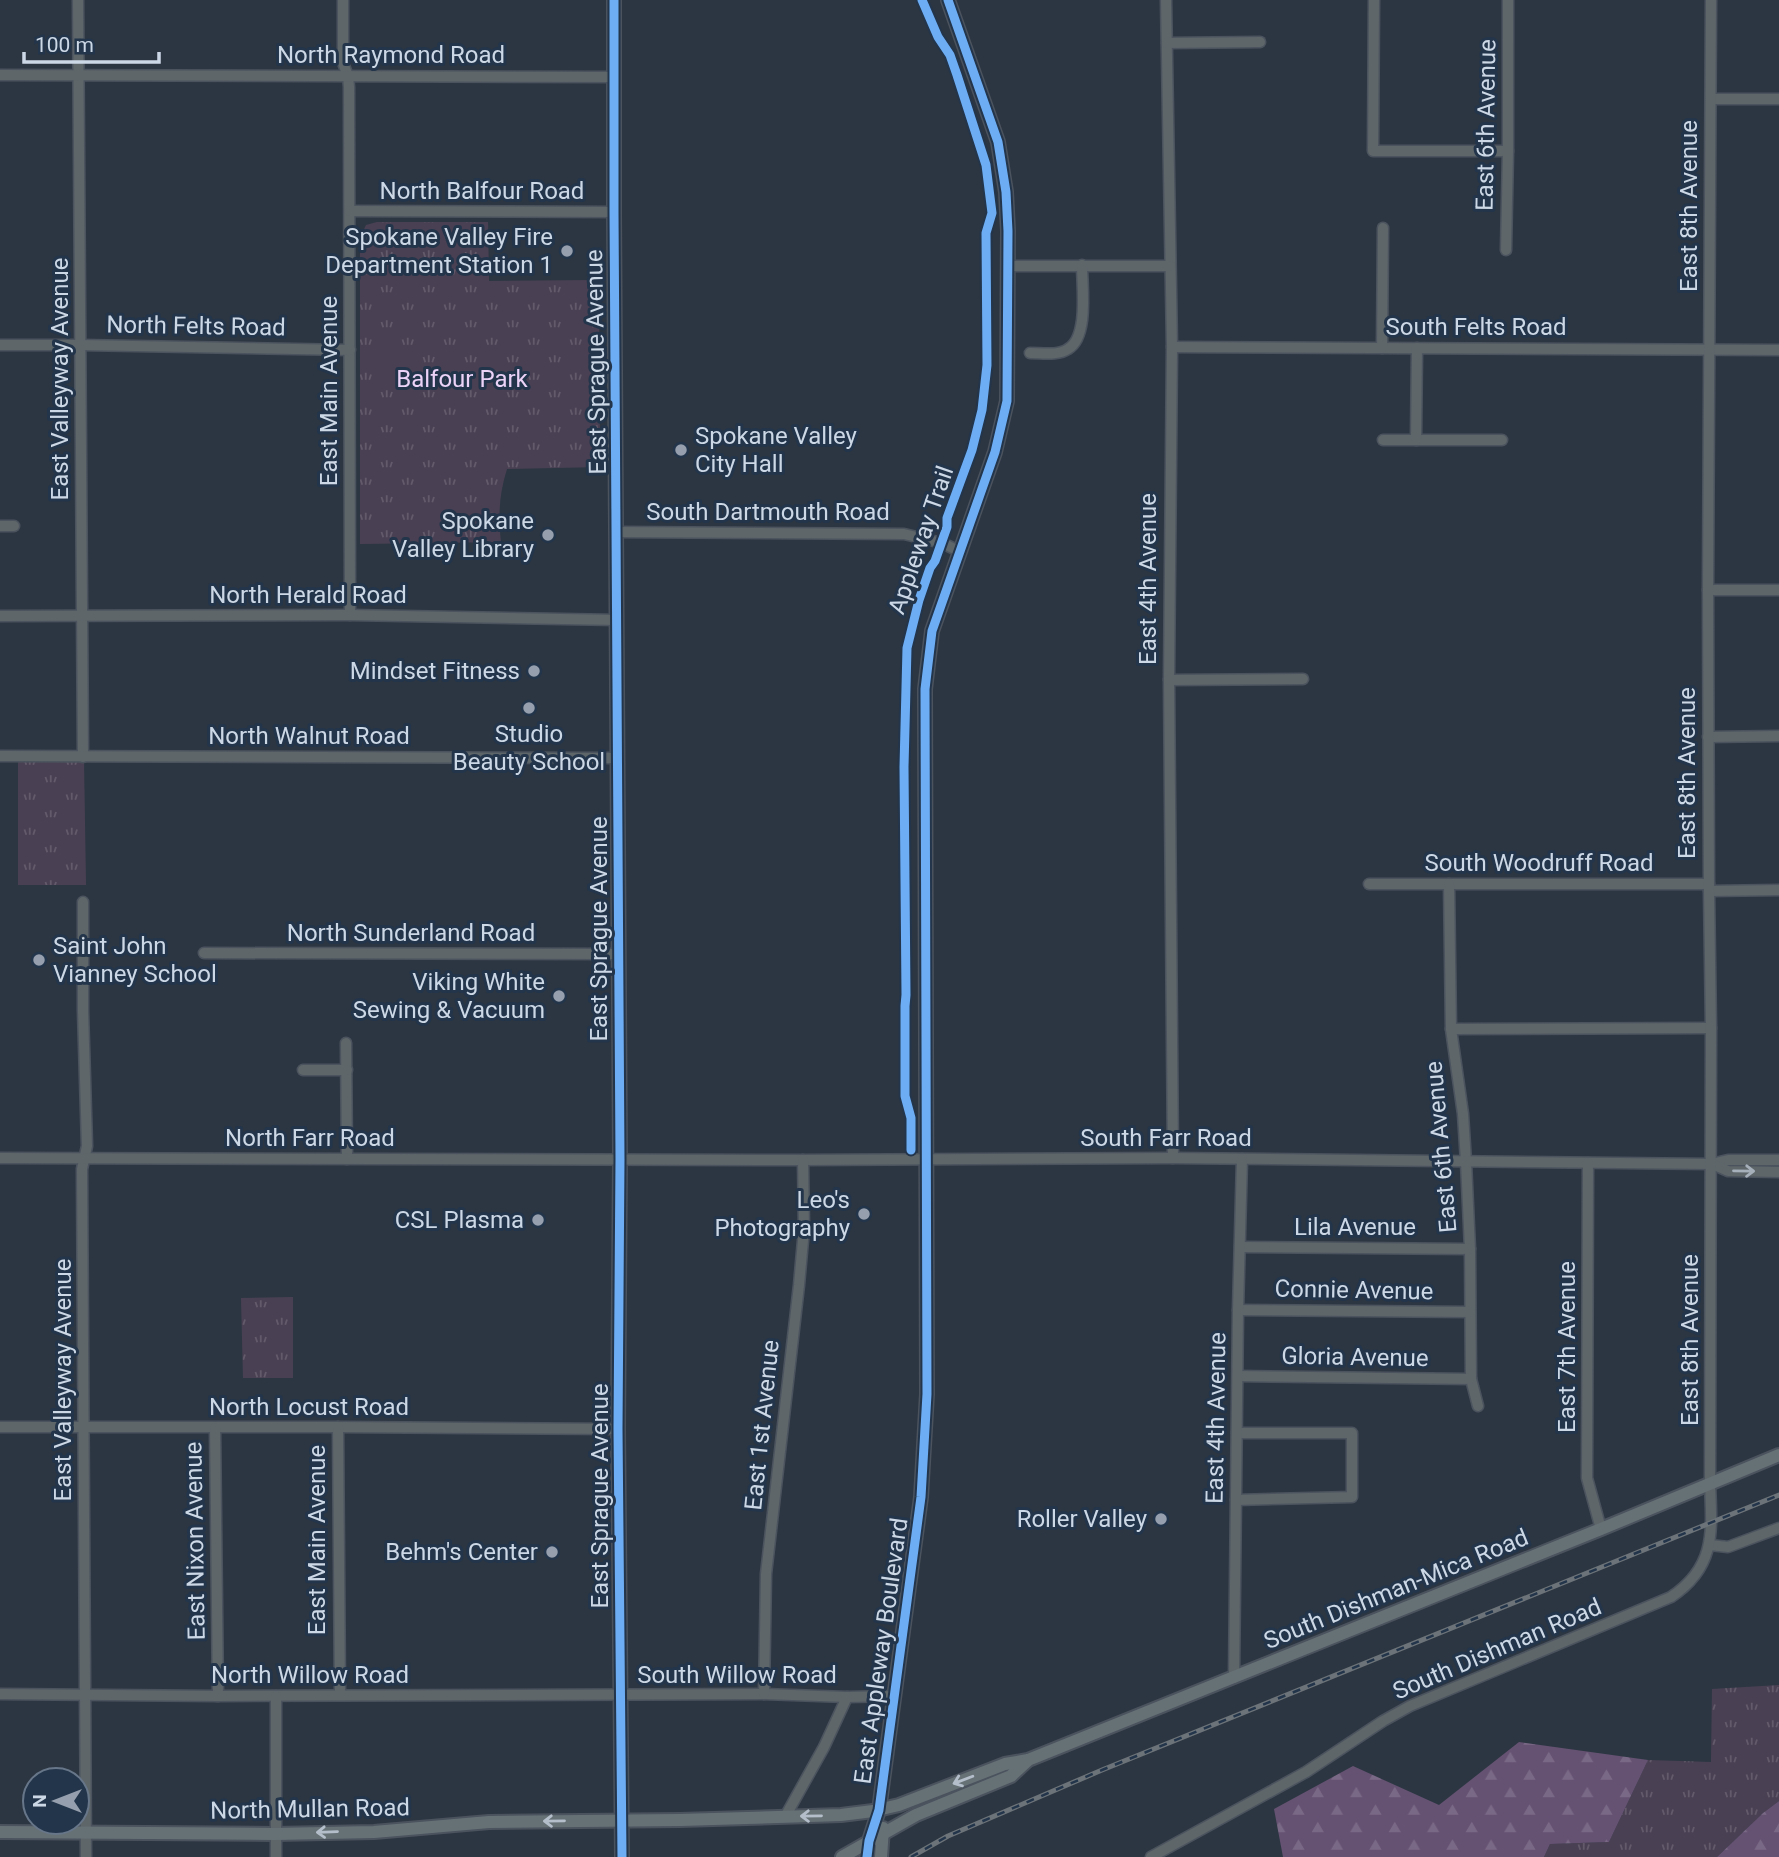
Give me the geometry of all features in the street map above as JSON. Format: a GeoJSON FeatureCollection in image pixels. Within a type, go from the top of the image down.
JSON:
{"type":"FeatureCollection","features":[{"type":"Feature","properties":{"kind":"main road","name":"East Sprague Avenue"},"geometry":{"type":"LineString","coordinates":[[614,0],[620,1158],[618,1429],[622,1857]]}},
{"type":"Feature","properties":{"kind":"main road"},"geometry":{"type":"LineString","coordinates":[[948,0],[998,142],[1006,192],[1008,231],[1007,401],[995,452],[958,551]]}},
{"type":"Feature","properties":{"kind":"main road","name":"East Appleway Boulevard"},"geometry":{"type":"LineString","coordinates":[[867,1857],[879,1810],[921,1497],[928,1394],[925,689],[932,631],[958,551]]}},
{"type":"Feature","properties":{"kind":"main road","name":"South Dishman-Mica Road"},"geometry":{"type":"LineString","coordinates":[[785,1817],[841,1815],[879,1810],[925,1796],[1005,1764],[1028,1760],[1779,1455]]}},
{"type":"Feature","properties":{"kind":"main road","name":"South Dishman-Mica Road"},"geometry":{"type":"LineString","coordinates":[[842,1857],[916,1815],[1011,1776],[1028,1760]]}},
{"type":"Feature","properties":{"kind":"main road","name":"East Appleway Boulevard"},"geometry":{"type":"LineString","coordinates":[[879,1810],[884,1832],[881,1857]]}},
{"type":"Feature","properties":{"kind":"main road","name":"North Mullan Road"},"geometry":{"type":"LineString","coordinates":[[91,1833],[374,1832],[489,1822],[785,1817]]}},
{"type":"Feature","properties":{"kind":"main road","name":"North Mullan Road"},"geometry":{"type":"LineString","coordinates":[[0,1832],[21,1832]]}},
{"type":"Feature","properties":{"kind":"street","name":"East Valleyway Avenue"},"geometry":{"type":"LineString","coordinates":[[78,0],[83,757]]}},
{"type":"Feature","properties":{"kind":"street","name":"East Main Avenue"},"geometry":{"type":"LineString","coordinates":[[343,0],[344,63],[348,75],[350,211],[350,615]]}},
{"type":"Feature","properties":{"kind":"street","name":"East 4th Avenue"},"geometry":{"type":"LineString","coordinates":[[1167,0],[1172,346],[1169,680],[1173,1158]]}},
{"type":"Feature","properties":{"kind":"street"},"geometry":{"type":"LineString","coordinates":[[1374,0],[1373,151],[1508,151]]}},
{"type":"Feature","properties":{"kind":"street","name":"East 6th Avenue"},"geometry":{"type":"LineString","coordinates":[[1506,250],[1508,0]]}},
{"type":"Feature","properties":{"kind":"street","name":"East 8th Avenue"},"geometry":{"type":"LineString","coordinates":[[1710,1545],[1712,1028],[1708,590],[1711,0]]}},
{"type":"Feature","properties":{"kind":"street"},"geometry":{"type":"LineString","coordinates":[[1167,43],[1260,42]]}},
{"type":"Feature","properties":{"kind":"street","name":"North Raymond Road"},"geometry":{"type":"LineString","coordinates":[[0,75],[615,77]]}},
{"type":"Feature","properties":{"kind":"street"},"geometry":{"type":"LineString","coordinates":[[1711,99],[1779,99]]}},
{"type":"Feature","properties":{"kind":"street","name":"North Balfour Road"},"geometry":{"type":"LineString","coordinates":[[350,211],[614,212]]}},
{"type":"Feature","properties":{"kind":"street"},"geometry":{"type":"LineString","coordinates":[[1382,348],[1383,228]]}},
{"type":"Feature","properties":{"kind":"street"},"geometry":{"type":"LineString","coordinates":[[1030,354],[1060,353],[1070,349],[1077,341],[1082,327],[1082,265]]}},
{"type":"Feature","properties":{"kind":"street"},"geometry":{"type":"LineString","coordinates":[[1008,266],[1170,266]]}},
{"type":"Feature","properties":{"kind":"street","name":"North Felts Road"},"geometry":{"type":"LineString","coordinates":[[0,345],[350,350]]}},
{"type":"Feature","properties":{"kind":"street","name":"South Felts Road"},"geometry":{"type":"LineString","coordinates":[[1172,346],[1779,350]]}},
{"type":"Feature","properties":{"kind":"street"},"geometry":{"type":"LineString","coordinates":[[1416,440],[1417,348]]}},
{"type":"Feature","properties":{"kind":"street"},"geometry":{"type":"LineString","coordinates":[[1383,440],[1502,440]]}},
{"type":"Feature","properties":{"kind":"street"},"geometry":{"type":"LineString","coordinates":[[0,526],[14,526]]}},
{"type":"Feature","properties":{"kind":"street","name":"South Dartmouth Road"},"geometry":{"type":"LineString","coordinates":[[617,532],[904,534],[942,543],[958,551]]}},
{"type":"Feature","properties":{"kind":"street"},"geometry":{"type":"LineString","coordinates":[[1708,590],[1779,590]]}},
{"type":"Feature","properties":{"kind":"street","name":"North Herald Road"},"geometry":{"type":"LineString","coordinates":[[0,616],[350,615],[617,620]]}},
{"type":"Feature","properties":{"kind":"street"},"geometry":{"type":"LineString","coordinates":[[1169,680],[1303,679]]}},
{"type":"Feature","properties":{"kind":"street"},"geometry":{"type":"LineString","coordinates":[[1708,737],[1779,736]]}},
{"type":"Feature","properties":{"kind":"street","name":"North Walnut Road"},"geometry":{"type":"LineString","coordinates":[[0,756],[618,758]]}},
{"type":"Feature","properties":{"kind":"street","name":"South Woodruff Road"},"geometry":{"type":"LineString","coordinates":[[1369,884],[1779,890]]}},
{"type":"Feature","properties":{"kind":"street","name":"East 6th Avenue"},"geometry":{"type":"LineString","coordinates":[[1449,884],[1451,1029],[1464,1114],[1470,1249],[1471,1379],[1478,1406]]}},
{"type":"Feature","properties":{"kind":"street","name":"East Valleyway Avenue"},"geometry":{"type":"LineString","coordinates":[[83,902],[87,1146],[82,1169],[86,1766]]}},
{"type":"Feature","properties":{"kind":"street","name":"North Sunderland Road"},"geometry":{"type":"LineString","coordinates":[[204,953],[619,954]]}},
{"type":"Feature","properties":{"kind":"street"},"geometry":{"type":"LineString","coordinates":[[1451,1029],[1712,1028]]}},
{"type":"Feature","properties":{"kind":"street"},"geometry":{"type":"LineString","coordinates":[[346,1043],[347,1159]]}},
{"type":"Feature","properties":{"kind":"street"},"geometry":{"type":"LineString","coordinates":[[303,1070],[347,1070]]}},
{"type":"Feature","properties":{"kind":"street","name":"North Farr Road"},"geometry":{"type":"LineString","coordinates":[[0,1158],[620,1158]]}},
{"type":"Feature","properties":{"kind":"street","name":"South Farr Road"},"geometry":{"type":"LineString","coordinates":[[620,1158],[1173,1158],[1712,1164],[1728,1160],[1779,1160]]}},
{"type":"Feature","properties":{"kind":"street","name":"East 4th Avenue"},"geometry":{"type":"LineString","coordinates":[[1234,1678],[1241,1159]]}},
{"type":"Feature","properties":{"kind":"street","name":"East 1st Avenue"},"geometry":{"type":"LineString","coordinates":[[764,1694],[766,1574],[804,1229],[803,1160]]}},
{"type":"Feature","properties":{"kind":"street","name":"East 7th Avenue"},"geometry":{"type":"LineString","coordinates":[[1588,1163],[1587,1478],[1601,1529]]}},
{"type":"Feature","properties":{"kind":"street","name":"South Farr Road"},"geometry":{"type":"LineString","coordinates":[[1712,1164],[1728,1171],[1779,1172]]}},
{"type":"Feature","properties":{"kind":"street","name":"Lila Avenue"},"geometry":{"type":"LineString","coordinates":[[1240,1247],[1470,1249]]}},
{"type":"Feature","properties":{"kind":"street","name":"Connie Avenue"},"geometry":{"type":"LineString","coordinates":[[1238,1310],[1470,1312]]}},
{"type":"Feature","properties":{"kind":"street","name":"Gloria Avenue"},"geometry":{"type":"LineString","coordinates":[[1238,1376],[1471,1379]]}},
{"type":"Feature","properties":{"kind":"street","name":"North Locust Road"},"geometry":{"type":"LineString","coordinates":[[0,1427],[618,1429]]}},
{"type":"Feature","properties":{"kind":"street","name":"East Main Avenue"},"geometry":{"type":"LineString","coordinates":[[338,1427],[340,1695]]}},
{"type":"Feature","properties":{"kind":"street","name":"East Nixon Avenue"},"geometry":{"type":"LineString","coordinates":[[215,1428],[218,1696]]}},
{"type":"Feature","properties":{"kind":"street"},"geometry":{"type":"LineString","coordinates":[[1236,1500],[1352,1497],[1352,1433],[1237,1433]]}},
{"type":"Feature","properties":{"kind":"street"},"geometry":{"type":"LineString","coordinates":[[1710,1545],[1728,1547],[1779,1528]]}},
{"type":"Feature","properties":{"kind":"street","name":"South Dishman Road"},"geometry":{"type":"LineString","coordinates":[[1151,1857],[1306,1772],[1410,1706],[1671,1597],[1697,1574],[1710,1545]]}},
{"type":"Feature","properties":{"kind":"street","name":"North Willow Road"},"geometry":{"type":"LineString","coordinates":[[0,1694],[621,1695]]}},
{"type":"Feature","properties":{"kind":"street","name":"South Willow Road"},"geometry":{"type":"LineString","coordinates":[[621,1695],[895,1696]]}},
{"type":"Feature","properties":{"kind":"street"},"geometry":{"type":"LineString","coordinates":[[276,1696],[276,1857]]}},
{"type":"Feature","properties":{"kind":"street"},"geometry":{"type":"LineString","coordinates":[[785,1817],[824,1747],[847,1697]]}},
{"type":"Feature","properties":{"kind":"street","name":"East Valleyway Avenue"},"geometry":{"type":"LineString","coordinates":[[86,1836],[86,1857]]}},
{"type":"Feature","properties":{"kind":"green space","name":"Balfour Park"},"geometry":{"type":"Polygon","coordinates":[[[377,222],[488,222],[489,281],[599,280],[600,467],[507,469],[500,505],[501,542],[360,544],[360,238],[366,225],[377,222]]]}},
{"type":"Feature","properties":{"kind":"green space"},"geometry":{"type":"Polygon","coordinates":[[[378,355],[418,355],[418,376],[378,376],[378,355]]]}},
{"type":"Feature","properties":{"kind":"green space"},"geometry":{"type":"Polygon","coordinates":[[[18,761],[84,762],[86,885],[18,885],[18,761]]]}},
{"type":"Feature","properties":{"kind":"green space"},"geometry":{"type":"Polygon","coordinates":[[[293,1297],[293,1378],[243,1378],[241,1298],[293,1297]]]}},
{"type":"Feature","properties":{"kind":"green space"},"geometry":{"type":"Polygon","coordinates":[[[1779,1685],[1779,1801],[1717,1857],[1544,1857],[1550,1844],[1609,1842],[1648,1760],[1711,1762],[1712,1689],[1779,1685]]]}},
{"type":"Feature","properties":{"kind":"green space"},"geometry":{"type":"Polygon","coordinates":[[[1519,1742],[1648,1760],[1609,1842],[1550,1844],[1544,1857],[1283,1857],[1274,1809],[1353,1766],[1439,1805],[1519,1742]]]}},
{"type":"Feature","properties":{"kind":"green space"},"geometry":{"type":"Polygon","coordinates":[[[1779,1801],[1779,1857],[1717,1857],[1763,1813],[1779,1801]]]}},
{"type":"Feature","properties":{"kind":"railway"},"geometry":{"type":"LineString","coordinates":[[911,1857],[948,1836],[1102,1770],[1779,1495]]}},
{"type":"Feature","properties":{"kind":"cycle path"},"geometry":{"type":"LineString","coordinates":[[614,0],[620,1159],[618,1429],[622,1857]]}},
{"type":"Feature","properties":{"kind":"cycle path","name":"Appleway Trail"},"geometry":{"type":"LineString","coordinates":[[911,1150],[911,1118],[905,1096],[904,767],[907,648],[919,600],[947,527],[947,518],[972,450],[982,410],[987,365],[986,233],[992,213],[986,165],[957,75],[950,55],[938,37],[922,0]]}},
{"type":"Feature","properties":{"kind":"cycle path"},"geometry":{"type":"LineString","coordinates":[[867,1857],[879,1810],[921,1497],[927,1394],[925,689],[932,631],[995,452],[1007,401],[1006,192],[998,142],[948,0]]}},
{"type":"Feature","properties":{"kind":"place","name":"Spokane Valley Fire Department Station 1"},"geometry":{"type":"Point","coordinates":[567,251]}},
{"type":"Feature","properties":{"kind":"place","name":"Spokane Valley City Hall"},"geometry":{"type":"Point","coordinates":[681,450]}},
{"type":"Feature","properties":{"kind":"place","name":"Spokane Valley Library"},"geometry":{"type":"Point","coordinates":[548,535]}},
{"type":"Feature","properties":{"kind":"place","name":"Mindset Fitness"},"geometry":{"type":"Point","coordinates":[534,671]}},
{"type":"Feature","properties":{"kind":"place","name":"Studio Beauty School"},"geometry":{"type":"Point","coordinates":[529,708]}},
{"type":"Feature","properties":{"kind":"place","name":"Saint John Vianney School"},"geometry":{"type":"Point","coordinates":[39,960]}},
{"type":"Feature","properties":{"kind":"place","name":"Viking White Sewing & Vacuum"},"geometry":{"type":"Point","coordinates":[559,996]}},
{"type":"Feature","properties":{"kind":"place","name":"Leo's Photography"},"geometry":{"type":"Point","coordinates":[864,1214]}},
{"type":"Feature","properties":{"kind":"place","name":"CSL Plasma"},"geometry":{"type":"Point","coordinates":[538,1220]}},
{"type":"Feature","properties":{"kind":"place","name":"Roller Valley"},"geometry":{"type":"Point","coordinates":[1161,1519]}},
{"type":"Feature","properties":{"kind":"place","name":"Behm's Center"},"geometry":{"type":"Point","coordinates":[552,1552]}}]}
